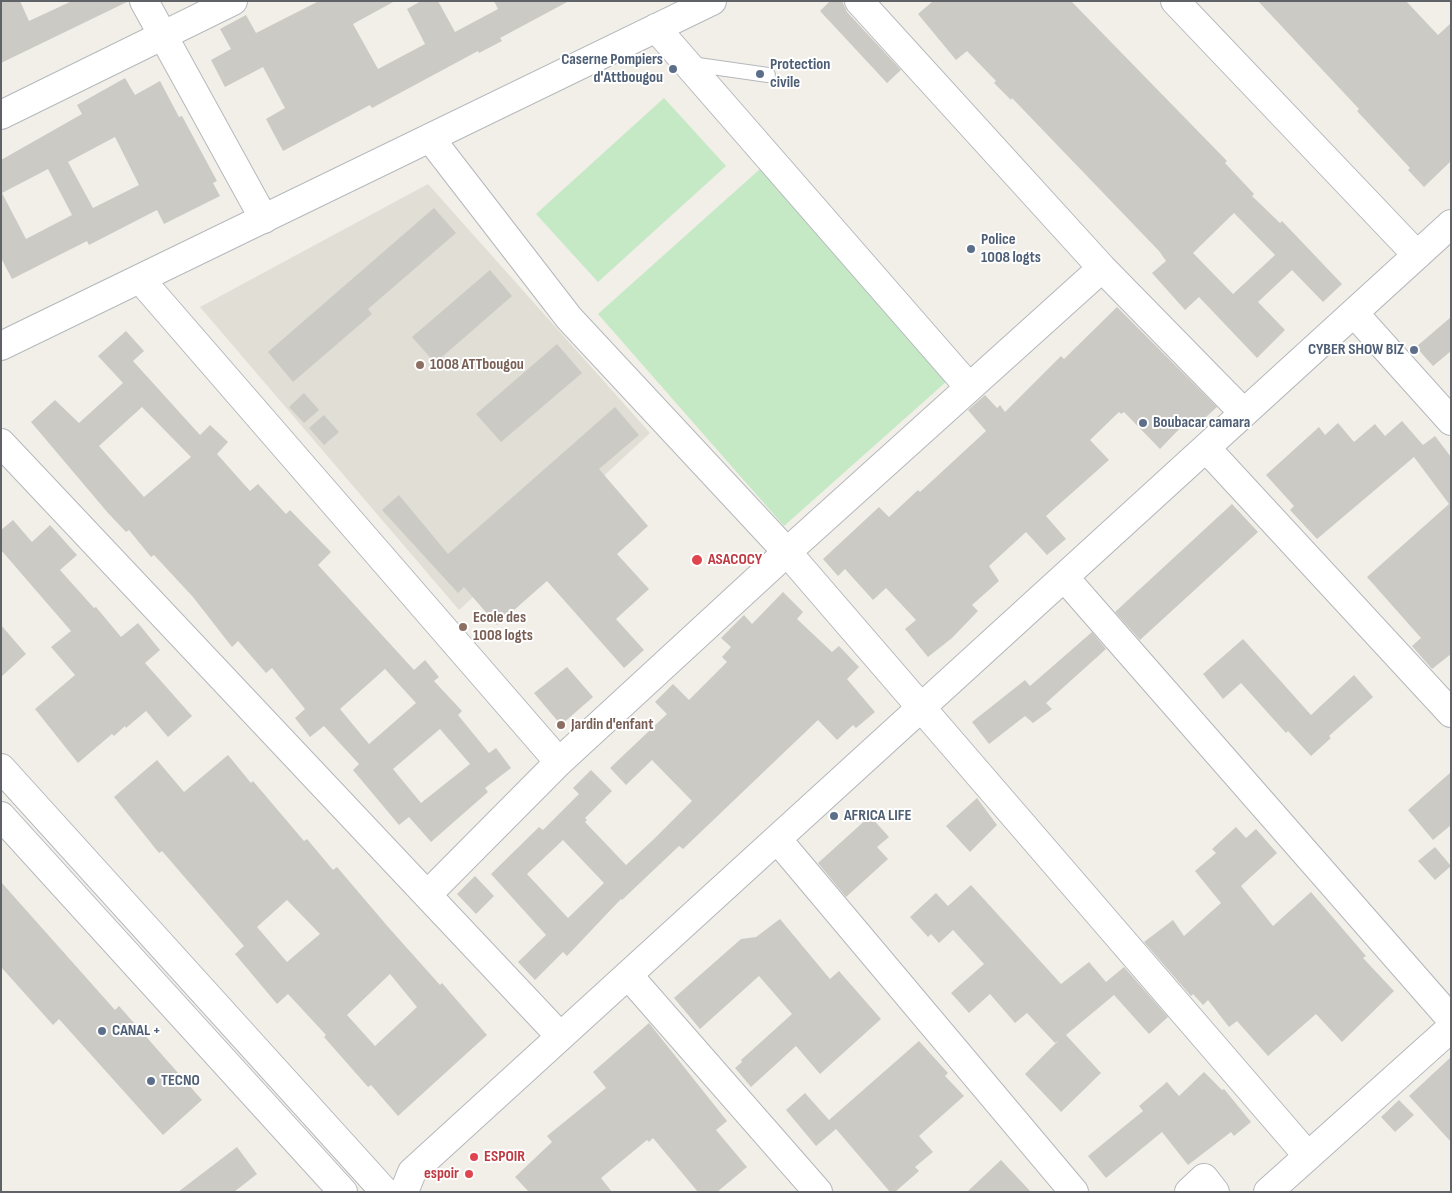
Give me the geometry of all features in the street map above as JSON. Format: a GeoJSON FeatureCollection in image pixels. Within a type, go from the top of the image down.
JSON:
{"type":"FeatureCollection","features":[{"type":"Feature","properties":{"kind":"street"},"geometry":{"type":"LineString","coordinates":[[144,1],[264,219]]}},
{"type":"Feature","properties":{"kind":"street"},"geometry":{"type":"LineString","coordinates":[[1,115],[233,1]]}},
{"type":"Feature","properties":{"kind":"street"},"geometry":{"type":"LineString","coordinates":[[1,346],[712,1]]}},
{"type":"Feature","properties":{"kind":"street"},"geometry":{"type":"LineString","coordinates":[[859,1],[1102,268],[1244,413]]}},
{"type":"Feature","properties":{"kind":"street"},"geometry":{"type":"LineString","coordinates":[[1175,1],[1417,255]]}},
{"type":"Feature","properties":{"kind":"street"},"geometry":{"type":"LineString","coordinates":[[656,28],[969,387]]}},
{"type":"Feature","properties":{"kind":"street"},"geometry":{"type":"LineString","coordinates":[[430,138],[569,318],[787,552],[920,709],[1308,1156]]}},
{"type":"Feature","properties":{"kind":"street"},"geometry":{"type":"LineString","coordinates":[[404,1192],[412,1172],[1451,224]]}},
{"type":"Feature","properties":{"kind":"street"},"geometry":{"type":"LineString","coordinates":[[427,895],[559,762],[787,552],[1102,268]]}},
{"type":"Feature","properties":{"kind":"street"},"geometry":{"type":"LineString","coordinates":[[140,279],[559,762]]}},
{"type":"Feature","properties":{"kind":"street"},"geometry":{"type":"LineString","coordinates":[[1354,313],[1451,421]]}},
{"type":"Feature","properties":{"kind":"street"},"geometry":{"type":"LineString","coordinates":[[1,443],[560,1036]]}},
{"type":"Feature","properties":{"kind":"street"},"geometry":{"type":"LineString","coordinates":[[1206,448],[1451,713]]}},
{"type":"Feature","properties":{"kind":"street"},"geometry":{"type":"LineString","coordinates":[[1064,577],[1451,1019]]}},
{"type":"Feature","properties":{"kind":"street"},"geometry":{"type":"LineString","coordinates":[[1,768],[385,1192]]}},
{"type":"Feature","properties":{"kind":"street"},"geometry":{"type":"LineString","coordinates":[[1,816],[343,1192]]}},
{"type":"Feature","properties":{"kind":"street"},"geometry":{"type":"LineString","coordinates":[[777,839],[1074,1192]]}},
{"type":"Feature","properties":{"kind":"street"},"geometry":{"type":"LineString","coordinates":[[628,975],[818,1192]]}},
{"type":"Feature","properties":{"kind":"street"},"geometry":{"type":"LineString","coordinates":[[1268,1192],[1451,1028]]}},
{"type":"Feature","properties":{"kind":"street"},"geometry":{"type":"LineString","coordinates":[[1188,1192],[1204,1178],[1215,1192]]}},
{"type":"Feature","properties":{"kind":"lane"},"geometry":{"type":"LineString","coordinates":[[687,64],[768,75]]}},
{"type":"Feature","properties":{"kind":"shaded area","name":"1008 ATTbougou"},"geometry":{"type":"Polygon","coordinates":[[[428,184],[650,433],[459,610],[200,307],[428,184]]]}},
{"type":"Feature","properties":{"kind":"green space"},"geometry":{"type":"Polygon","coordinates":[[[664,98],[726,166],[598,282],[536,214],[664,98]]]}},
{"type":"Feature","properties":{"kind":"green space"},"geometry":{"type":"Polygon","coordinates":[[[760,169],[947,381],[784,526],[598,314],[760,169]]]}},
{"type":"Feature","properties":{"kind":"building"},"geometry":{"type":"Polygon","coordinates":[[[1,1],[20,1],[29,21],[72,1],[129,1],[1,63],[1,1]]]}},
{"type":"Feature","properties":{"kind":"building"},"geometry":{"type":"Polygon","coordinates":[[[319,1],[395,1],[353,24],[378,69],[425,44],[407,9],[421,1],[438,1],[455,32],[498,9],[494,1],[569,1],[500,38],[502,41],[479,53],[478,51],[372,108],[370,105],[283,151],[266,119],[285,108],[263,67],[225,87],[211,60],[231,49],[220,29],[246,15],[256,33],[319,1]]]}},
{"type":"Feature","properties":{"kind":"building"},"geometry":{"type":"Polygon","coordinates":[[[830,1],[842,1],[847,12],[901,70],[887,83],[820,11],[830,1]]]}},
{"type":"Feature","properties":{"kind":"building"},"geometry":{"type":"Polygon","coordinates":[[[933,1],[1071,1],[1227,161],[1225,163],[1254,194],[1252,196],[1280,223],[1282,221],[1342,284],[1323,302],[1292,270],[1258,302],[1285,330],[1257,358],[1199,297],[1185,310],[1152,273],[1166,261],[1159,251],[1012,98],[1011,100],[994,83],[996,81],[967,51],[956,60],[918,14],[933,1]],[[1234,213],[1193,253],[1233,294],[1275,255],[1234,213]]]}},
{"type":"Feature","properties":{"kind":"building"},"geometry":{"type":"Polygon","coordinates":[[[1258,1],[1406,1],[1438,35],[1451,23],[1451,161],[1424,187],[1408,170],[1410,168],[1357,111],[1359,109],[1258,1]]]}},
{"type":"Feature","properties":{"kind":"building"},"geometry":{"type":"Polygon","coordinates":[[[125,78],[135,95],[160,81],[179,117],[182,116],[217,181],[213,183],[220,196],[164,224],[157,210],[89,245],[87,241],[12,279],[1,258],[1,160],[82,114],[77,105],[125,78]],[[115,137],[68,162],[93,208],[139,185],[115,137]],[[48,169],[2,193],[26,239],[72,215],[48,169]]]}},
{"type":"Feature","properties":{"kind":"building"},"geometry":{"type":"Polygon","coordinates":[[[434,208],[456,233],[368,309],[372,314],[293,382],[268,352],[434,208]]]}},
{"type":"Feature","properties":{"kind":"building"},"geometry":{"type":"Polygon","coordinates":[[[490,270],[512,296],[435,363],[412,337],[490,270]]]}},
{"type":"Feature","properties":{"kind":"building"},"geometry":{"type":"Polygon","coordinates":[[[1117,307],[1217,407],[1194,428],[1187,421],[1160,449],[1124,412],[1121,414],[1119,412],[1090,440],[1109,460],[1046,516],[1066,539],[1047,555],[1026,532],[989,566],[999,581],[972,605],[978,611],[952,638],[928,657],[905,629],[916,620],[886,588],[873,600],[845,569],[838,576],[823,559],[879,507],[889,517],[918,490],[920,492],[986,431],[968,410],[985,395],[997,408],[1000,405],[1005,412],[1061,356],[1064,359],[1117,307]]]}},
{"type":"Feature","properties":{"kind":"building"},"geometry":{"type":"Polygon","coordinates":[[[1451,317],[1451,351],[1433,366],[1416,347],[1451,317]]]}},
{"type":"Feature","properties":{"kind":"building"},"geometry":{"type":"Polygon","coordinates":[[[126,331],[144,351],[133,361],[200,435],[210,425],[228,442],[217,454],[250,491],[258,484],[286,514],[290,510],[331,552],[318,565],[414,670],[425,660],[439,677],[434,681],[462,711],[458,715],[489,753],[496,748],[511,768],[485,788],[488,792],[431,842],[409,817],[399,825],[353,770],[359,764],[324,726],[310,737],[295,718],[305,709],[272,668],[266,673],[238,641],[232,647],[193,597],[154,555],[151,557],[129,530],[126,532],[108,513],[31,422],[55,400],[79,423],[123,383],[98,356],[126,331]],[[142,407],[99,446],[144,497],[191,457],[142,407]],[[385,669],[340,709],[369,744],[416,703],[385,669]],[[440,729],[393,769],[421,803],[470,764],[440,729]]]}},
{"type":"Feature","properties":{"kind":"building"},"geometry":{"type":"Polygon","coordinates":[[[557,344],[582,373],[501,442],[476,414],[557,344]]]}},
{"type":"Feature","properties":{"kind":"building"},"geometry":{"type":"Polygon","coordinates":[[[304,393],[319,410],[304,423],[289,407],[304,393]]]}},
{"type":"Feature","properties":{"kind":"building"},"geometry":{"type":"Polygon","coordinates":[[[615,407],[639,435],[599,469],[648,526],[617,554],[649,589],[616,619],[644,650],[624,668],[547,581],[497,625],[464,587],[458,593],[382,510],[399,495],[448,554],[615,407]]]}},
{"type":"Feature","properties":{"kind":"building"},"geometry":{"type":"Polygon","coordinates":[[[324,415],[339,432],[324,445],[309,428],[324,415]]]}},
{"type":"Feature","properties":{"kind":"building"},"geometry":{"type":"Polygon","coordinates":[[[1402,421],[1423,445],[1435,436],[1451,457],[1451,654],[1432,669],[1412,646],[1421,638],[1367,577],[1449,504],[1414,457],[1317,539],[1290,510],[1294,506],[1266,475],[1319,427],[1325,435],[1338,423],[1354,442],[1375,424],[1385,436],[1402,421]]]}},
{"type":"Feature","properties":{"kind":"building"},"geometry":{"type":"Polygon","coordinates":[[[1232,504],[1258,532],[1140,640],[1115,612],[1232,504]]]}},
{"type":"Feature","properties":{"kind":"building"},"geometry":{"type":"Polygon","coordinates":[[[13,520],[32,542],[50,525],[77,555],[60,570],[94,608],[96,607],[121,637],[138,623],[160,650],[145,663],[192,716],[168,737],[146,711],[126,728],[125,726],[114,736],[112,734],[78,763],[35,709],[75,675],[51,647],[71,631],[1,550],[1,530],[13,520]]]}},
{"type":"Feature","properties":{"kind":"building"},"geometry":{"type":"Polygon","coordinates":[[[783,592],[803,612],[797,619],[832,652],[839,646],[859,667],[847,679],[875,712],[856,728],[853,725],[837,740],[818,720],[683,849],[679,846],[621,899],[567,956],[563,952],[535,980],[518,962],[546,935],[491,874],[539,827],[543,830],[579,794],[573,788],[591,770],[612,791],[585,818],[587,820],[585,822],[626,865],[654,839],[692,801],[652,760],[626,785],[610,768],[667,714],[655,702],[673,684],[689,700],[727,662],[722,657],[731,647],[721,638],[744,615],[752,624],[783,592]],[[563,840],[527,874],[568,918],[604,883],[563,840]]]}},
{"type":"Feature","properties":{"kind":"building"},"geometry":{"type":"Polygon","coordinates":[[[1,625],[26,654],[1,677],[1,625]]]}},
{"type":"Feature","properties":{"kind":"building"},"geometry":{"type":"Polygon","coordinates":[[[1092,632],[1106,649],[1046,703],[1052,709],[1033,723],[1025,716],[989,744],[972,722],[1025,680],[1030,686],[1092,632]]]}},
{"type":"Feature","properties":{"kind":"building"},"geometry":{"type":"Polygon","coordinates":[[[1243,639],[1311,715],[1354,675],[1373,697],[1329,736],[1331,738],[1311,756],[1288,731],[1286,733],[1241,683],[1223,699],[1203,674],[1243,639]]]}},
{"type":"Feature","properties":{"kind":"building"},"geometry":{"type":"Polygon","coordinates":[[[567,667],[593,697],[561,725],[534,693],[567,667]]]}},
{"type":"Feature","properties":{"kind":"building"},"geometry":{"type":"Polygon","coordinates":[[[228,755],[251,783],[253,781],[304,841],[307,839],[333,870],[337,867],[389,928],[440,985],[442,983],[487,1035],[398,1116],[371,1085],[368,1087],[324,1037],[326,1035],[288,994],[277,1004],[235,954],[244,946],[162,851],[159,853],[114,797],[157,760],[184,792],[228,755]],[[287,900],[257,927],[287,962],[320,934],[287,900]],[[390,974],[347,1015],[375,1046],[417,1007],[390,974]]]}},
{"type":"Feature","properties":{"kind":"building"},"geometry":{"type":"Polygon","coordinates":[[[1451,772],[1451,825],[1433,840],[1408,810],[1451,772]]]}},
{"type":"Feature","properties":{"kind":"building"},"geometry":{"type":"Polygon","coordinates":[[[977,798],[997,825],[970,852],[946,826],[977,798]]]}},
{"type":"Feature","properties":{"kind":"building"},"geometry":{"type":"Polygon","coordinates":[[[870,816],[889,837],[877,847],[888,859],[846,897],[818,863],[870,816]]]}},
{"type":"Feature","properties":{"kind":"building"},"geometry":{"type":"Polygon","coordinates":[[[1236,827],[1246,838],[1256,829],[1277,853],[1241,886],[1273,926],[1311,892],[1366,956],[1363,958],[1394,991],[1342,1042],[1316,1014],[1268,1056],[1237,1021],[1229,1027],[1208,1000],[1203,1005],[1193,994],[1191,996],[1144,942],[1173,920],[1184,936],[1221,903],[1195,871],[1216,853],[1212,849],[1236,827]]]}},
{"type":"Feature","properties":{"kind":"building"},"geometry":{"type":"Polygon","coordinates":[[[1435,847],[1451,866],[1435,880],[1418,861],[1435,847]]]}},
{"type":"Feature","properties":{"kind":"building"},"geometry":{"type":"Polygon","coordinates":[[[475,876],[494,896],[476,914],[457,894],[475,876]]]}},
{"type":"Feature","properties":{"kind":"building"},"geometry":{"type":"Polygon","coordinates":[[[1,882],[115,1010],[119,1006],[202,1100],[163,1135],[59,1019],[53,1025],[1,967],[1,882]]]}},
{"type":"Feature","properties":{"kind":"building"},"geometry":{"type":"Polygon","coordinates":[[[971,885],[1061,984],[1089,962],[1106,982],[1124,967],[1168,1017],[1149,1034],[1114,995],[1066,1035],[1101,1073],[1061,1112],[1025,1074],[1059,1040],[1055,1043],[1027,1013],[1015,1023],[990,994],[969,1013],[951,993],[984,964],[953,930],[939,943],[931,934],[928,937],[910,917],[936,893],[948,906],[971,885]]]}},
{"type":"Feature","properties":{"kind":"building"},"geometry":{"type":"Polygon","coordinates":[[[780,919],[830,979],[839,971],[881,1019],[820,1074],[796,1046],[751,1087],[735,1068],[742,1062],[741,1060],[792,1014],[759,976],[700,1029],[674,998],[741,939],[756,937],[780,919]]]}},
{"type":"Feature","properties":{"kind":"building"},"geometry":{"type":"Polygon","coordinates":[[[649,1023],[727,1121],[716,1130],[747,1167],[717,1192],[698,1192],[653,1138],[649,1142],[647,1140],[601,1178],[612,1192],[529,1192],[515,1177],[552,1142],[547,1136],[606,1088],[593,1072],[649,1023]]]}},
{"type":"Feature","properties":{"kind":"building"},"geometry":{"type":"Polygon","coordinates":[[[919,1041],[948,1073],[945,1076],[964,1096],[919,1136],[933,1152],[915,1167],[919,1171],[895,1192],[890,1192],[836,1129],[816,1146],[786,1110],[805,1093],[829,1120],[919,1041]]]}},
{"type":"Feature","properties":{"kind":"building"},"geometry":{"type":"Polygon","coordinates":[[[1451,1057],[1451,1142],[1409,1096],[1451,1057]]]}},
{"type":"Feature","properties":{"kind":"building"},"geometry":{"type":"Polygon","coordinates":[[[1204,1072],[1222,1090],[1224,1089],[1251,1122],[1234,1136],[1231,1132],[1188,1165],[1162,1132],[1106,1178],[1088,1156],[1143,1111],[1139,1106],[1167,1082],[1179,1096],[1204,1072]]]}},
{"type":"Feature","properties":{"kind":"building"},"geometry":{"type":"Polygon","coordinates":[[[1399,1100],[1414,1115],[1395,1132],[1381,1117],[1399,1100]]]}},
{"type":"Feature","properties":{"kind":"building"},"geometry":{"type":"Polygon","coordinates":[[[237,1147],[257,1174],[234,1192],[178,1192],[237,1147]]]}},
{"type":"Feature","properties":{"kind":"building"},"geometry":{"type":"Polygon","coordinates":[[[1001,1160],[1031,1192],[967,1192],[1001,1160]]]}},
{"type":"Feature","properties":{"kind":"place","name":"Caserne Pompiers d'Attbougou"},"geometry":{"type":"Point","coordinates":[673,69]}},
{"type":"Feature","properties":{"kind":"place","name":"Protection civile"},"geometry":{"type":"Point","coordinates":[760,74]}},
{"type":"Feature","properties":{"kind":"place","name":"Police 1008 logts"},"geometry":{"type":"Point","coordinates":[971,249]}},
{"type":"Feature","properties":{"kind":"place","name":"CYBER SHOW BIZ"},"geometry":{"type":"Point","coordinates":[1414,350]}},
{"type":"Feature","properties":{"kind":"place","name":"1008 ATTbougou"},"geometry":{"type":"Point","coordinates":[420,365]}},
{"type":"Feature","properties":{"kind":"place","name":"Boubacar camara"},"geometry":{"type":"Point","coordinates":[1143,423]}},
{"type":"Feature","properties":{"kind":"place","name":"ASACOCY"},"geometry":{"type":"Point","coordinates":[697,560]}},
{"type":"Feature","properties":{"kind":"place","name":"Ecole des 1008 logts"},"geometry":{"type":"Point","coordinates":[463,627]}},
{"type":"Feature","properties":{"kind":"place","name":"Jardin d'enfant"},"geometry":{"type":"Point","coordinates":[561,725]}},
{"type":"Feature","properties":{"kind":"place","name":"AFRICA LIFE"},"geometry":{"type":"Point","coordinates":[834,816]}},
{"type":"Feature","properties":{"kind":"place","name":"CANAL +"},"geometry":{"type":"Point","coordinates":[102,1031]}},
{"type":"Feature","properties":{"kind":"place","name":"TECNO"},"geometry":{"type":"Point","coordinates":[151,1081]}},
{"type":"Feature","properties":{"kind":"place","name":"ESPOIR"},"geometry":{"type":"Point","coordinates":[474,1157]}},
{"type":"Feature","properties":{"kind":"place","name":"espoir"},"geometry":{"type":"Point","coordinates":[469,1174]}}]}
